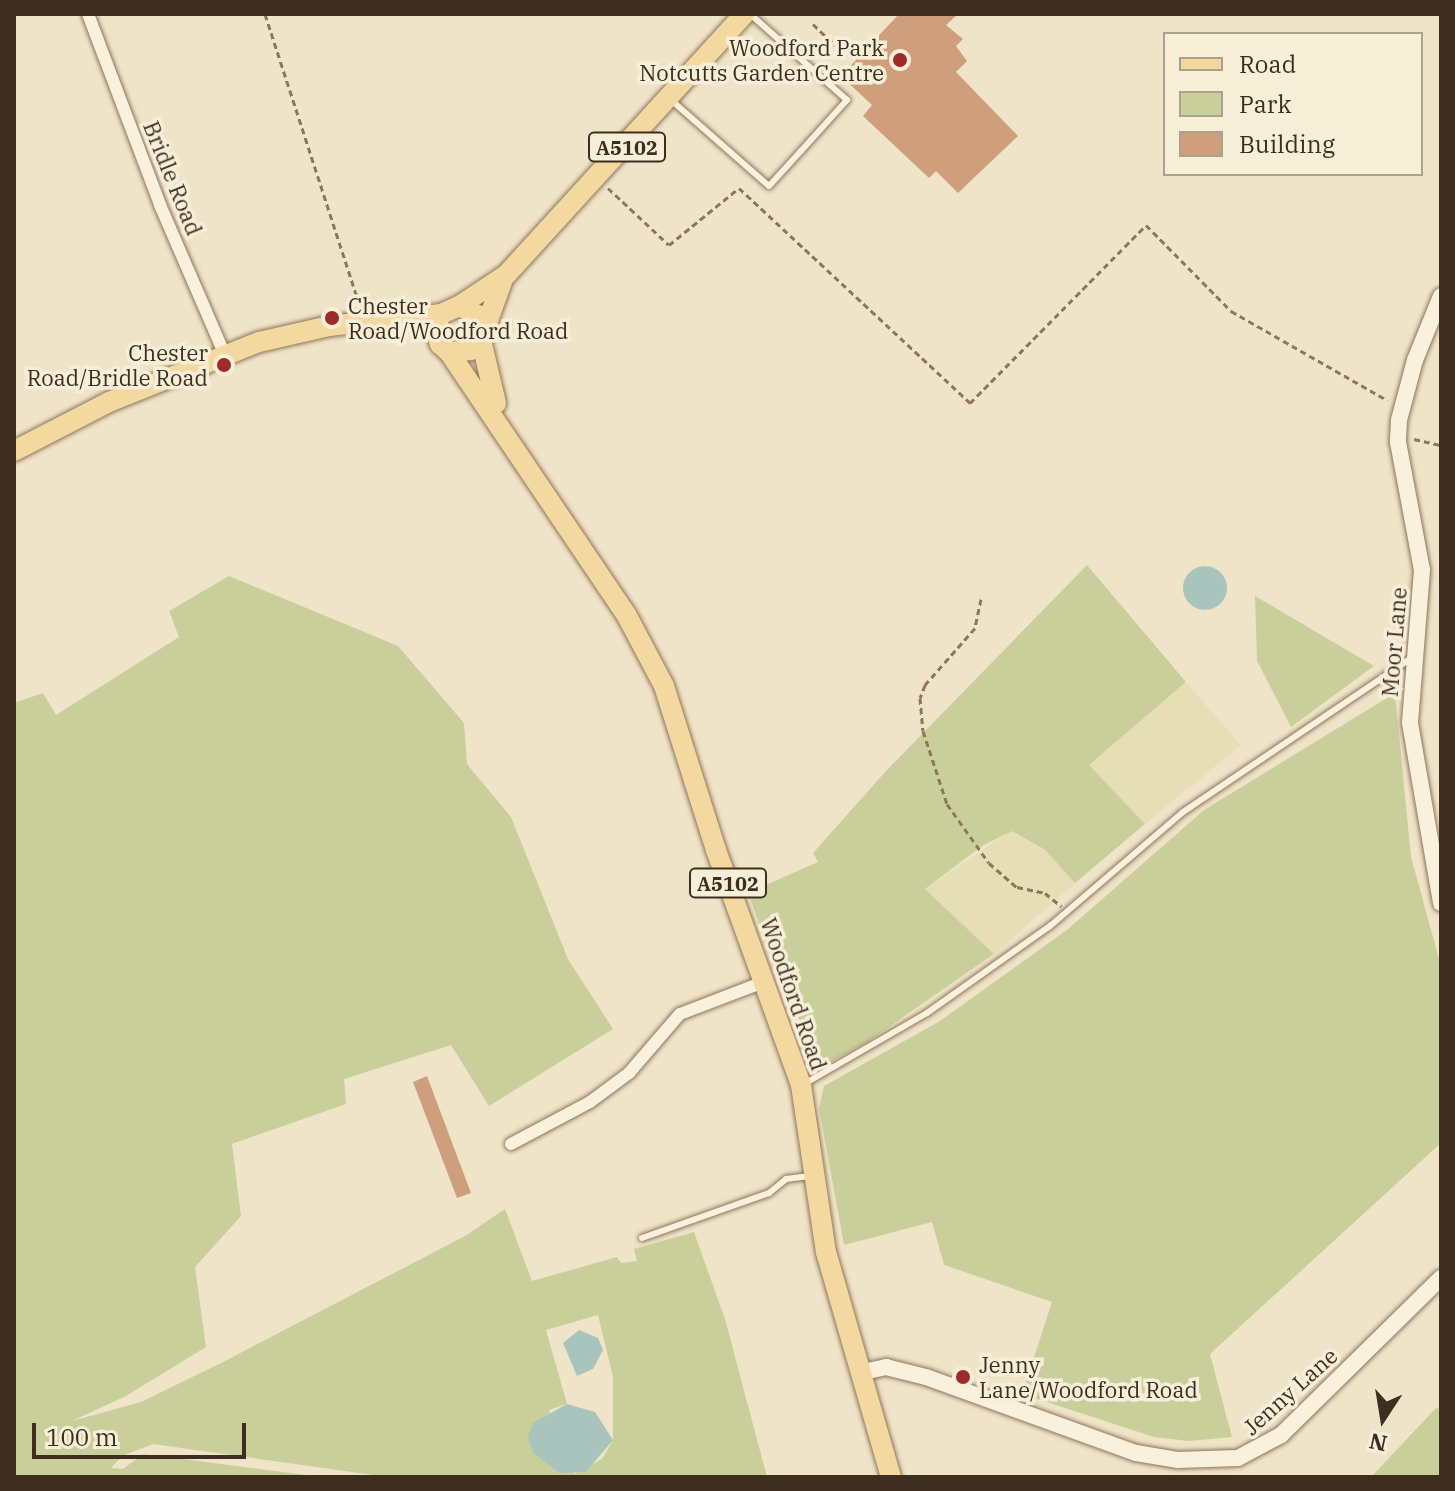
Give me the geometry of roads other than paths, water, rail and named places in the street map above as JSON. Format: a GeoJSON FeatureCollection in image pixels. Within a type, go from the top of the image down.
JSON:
{"type":"FeatureCollection","features":[{"type":"Feature","properties":{"kind":"main road","name":"A5102"},"geometry":{"type":"LineString","coordinates":[[450,310],[506,275],[747,14]]}},
{"type":"Feature","properties":{"kind":"main road","name":"A5102"},"geometry":{"type":"LineString","coordinates":[[482,335],[506,275]]}},
{"type":"Feature","properties":{"kind":"main road"},"geometry":{"type":"LineString","coordinates":[[14,451],[109,402],[225,355],[298,331],[450,310],[473,310],[482,335],[471,350],[444,348],[365,324]]}},
{"type":"Feature","properties":{"kind":"main road"},"geometry":{"type":"LineString","coordinates":[[444,348],[435,329],[450,310]]}},
{"type":"Feature","properties":{"kind":"main road","name":"Woodford Road"},"geometry":{"type":"LineString","coordinates":[[482,335],[505,430]]}},
{"type":"Feature","properties":{"kind":"main road","name":"Woodford Road"},"geometry":{"type":"LineString","coordinates":[[444,348],[505,430],[649,652],[801,1085],[826,1252],[891,1477]]}},
{"type":"Feature","properties":{"kind":"street","name":"Bridle Road"},"geometry":{"type":"LineString","coordinates":[[88,14],[160,205],[225,355]]}},
{"type":"Feature","properties":{"kind":"street","name":"Moor Lane"},"geometry":{"type":"LineString","coordinates":[[1439,304],[1401,408],[1398,436],[1422,570],[1410,723],[1441,903]]}},
{"type":"Feature","properties":{"kind":"street"},"geometry":{"type":"LineString","coordinates":[[511,1144],[590,1102],[629,1073],[680,1014],[766,981]]}},
{"type":"Feature","properties":{"kind":"street","name":"Jenny Lane"},"geometry":{"type":"LineString","coordinates":[[863,1372],[886,1367],[926,1377],[1136,1453],[1178,1460],[1238,1458],[1281,1435],[1441,1278]]}},
{"type":"Feature","properties":{"kind":"lane"},"geometry":{"type":"LineString","coordinates":[[670,100],[769,186],[847,100],[747,14]]}},
{"type":"Feature","properties":{"kind":"lane"},"geometry":{"type":"LineString","coordinates":[[801,1085],[888,1038],[1067,912],[1183,812],[1415,656]]}},
{"type":"Feature","properties":{"kind":"lane"},"geometry":{"type":"LineString","coordinates":[[642,1238],[769,1193],[786,1179],[813,1175]]}},
{"type":"Feature","properties":{"kind":"water"},"geometry":{"type":"Polygon","coordinates":[[[1205,566],[1220,573],[1227,588],[1220,603],[1205,610],[1190,603],[1183,588],[1190,573],[1205,566]]]}},
{"type":"Feature","properties":{"kind":"water"},"geometry":{"type":"Polygon","coordinates":[[[579,1330],[598,1338],[603,1350],[593,1369],[577,1376],[563,1343],[579,1330]]]}},
{"type":"Feature","properties":{"kind":"water"},"geometry":{"type":"Polygon","coordinates":[[[567,1404],[595,1412],[613,1440],[586,1472],[559,1473],[533,1453],[528,1437],[533,1423],[567,1404]]]}},
{"type":"Feature","properties":{"kind":"place","name":"Woodford Park Notcutts Garden Centre"},"geometry":{"type":"Point","coordinates":[900,60]}},
{"type":"Feature","properties":{"kind":"place","name":"Chester Road/Woodford Road"},"geometry":{"type":"Point","coordinates":[332,318]}},
{"type":"Feature","properties":{"kind":"place","name":"Chester Road/Bridle Road"},"geometry":{"type":"Point","coordinates":[224,365]}},
{"type":"Feature","properties":{"kind":"place","name":"Jenny Lane/Woodford Road"},"geometry":{"type":"Point","coordinates":[963,1377]}}]}
